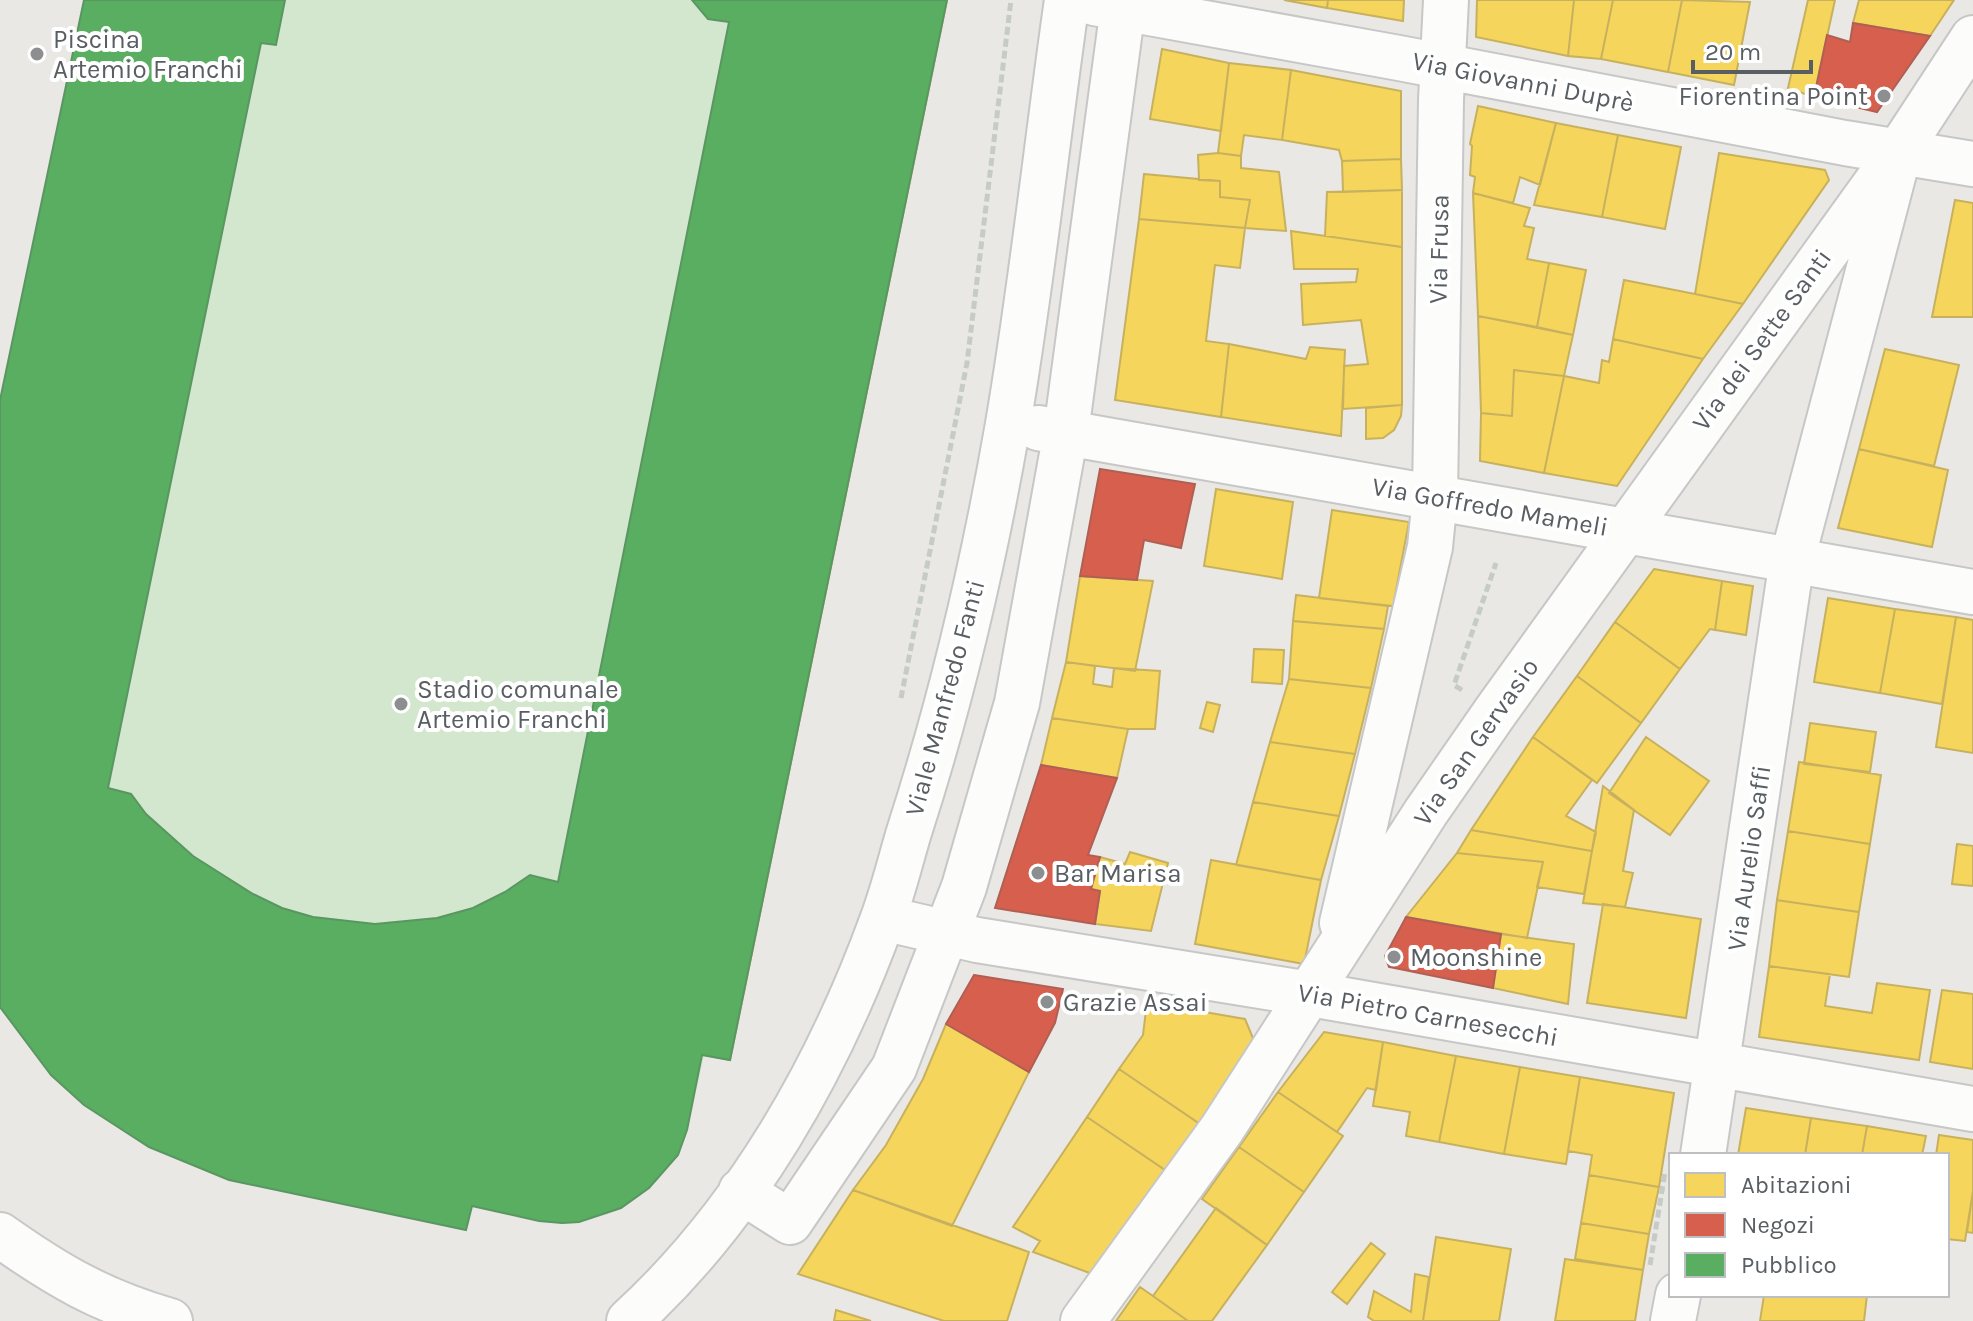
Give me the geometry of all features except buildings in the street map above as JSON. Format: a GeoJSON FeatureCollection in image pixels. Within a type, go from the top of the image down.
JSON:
{"type":"FeatureCollection","features":[{"type":"Feature","properties":{"kind":"street","name":"Via Giovanni Duprè"},"geometry":{"type":"LineString","coordinates":[[1069,0],[1124,4],[1845,143],[1973,164]]}},
{"type":"Feature","properties":{"kind":"street","name":"Viale Manfredo Fanti"},"geometry":{"type":"LineString","coordinates":[[629,1321],[692,1257],[771,1147],[821,1060],[855,991],[883,918],[936,750],[963,643],[1008,424],[1069,0]]}},
{"type":"Feature","properties":{"kind":"street","name":"Via Frusa"},"geometry":{"type":"LineString","coordinates":[[1435,497],[1446,0]]}},
{"type":"Feature","properties":{"kind":"street"},"geometry":{"type":"LineString","coordinates":[[741,1191],[790,1222],[894,1068],[964,887],[1017,703],[1066,432],[1124,4]]}},
{"type":"Feature","properties":{"kind":"street","name":"Via dei Sette Santi"},"geometry":{"type":"LineString","coordinates":[[1626,531],[1899,151],[1973,38]]}},
{"type":"Feature","properties":{"kind":"street","name":"Via dei Sette Santi"},"geometry":{"type":"LineString","coordinates":[[1792,560],[1899,151]]}},
{"type":"Feature","properties":{"kind":"street","name":"Via Goffredo Mameli"},"geometry":{"type":"LineString","coordinates":[[1008,424],[1973,592]]}},
{"type":"Feature","properties":{"kind":"street","name":"Via San Gervasio"},"geometry":{"type":"LineString","coordinates":[[1333,958],[1430,547],[1435,497]]}},
{"type":"Feature","properties":{"kind":"street","name":"Via San Gervasio"},"geometry":{"type":"LineString","coordinates":[[1083,1321],[1222,1129],[1443,787],[1626,531]]}},
{"type":"Feature","properties":{"kind":"street","name":"Via Aurelio Saffi"},"geometry":{"type":"LineString","coordinates":[[1686,1153],[1718,1065],[1792,560]]}},
{"type":"Feature","properties":{"kind":"street","name":"Via Pietro Carnesecchi"},"geometry":{"type":"LineString","coordinates":[[883,918],[977,940],[1310,994],[1973,1109]]}},
{"type":"Feature","properties":{"kind":"street"},"geometry":{"type":"LineString","coordinates":[[0,1235],[56,1273],[111,1302],[170,1321]]}},
{"type":"Feature","properties":{"kind":"street"},"geometry":{"type":"LineString","coordinates":[[1663,1284],[1673,1321]]}},
{"type":"Feature","properties":{"kind":"path"},"geometry":{"type":"LineString","coordinates":[[898,712],[967,363],[1011,0]]}},
{"type":"Feature","properties":{"kind":"path"},"geometry":{"type":"LineString","coordinates":[[1473,698],[1454,685],[1496,563]]}},
{"type":"Feature","properties":{"kind":"path"},"geometry":{"type":"LineString","coordinates":[[1663,1284],[1669,1248]]}},
{"type":"Feature","properties":{"kind":"green space","name":"Stadio comunale Artemio Franchi"},"geometry":{"type":"Polygon","coordinates":[[[84,0],[947,0],[687,1130],[672,1160],[653,1185],[612,1211],[567,1224],[472,1206],[466,1230],[229,1180],[149,1147],[84,1105],[51,1075],[0,1007],[0,400],[84,0]]]}},
{"type":"Feature","properties":{"kind":"place","name":"Piscina Artemio Franchi"},"geometry":{"type":"Point","coordinates":[37,54]}},
{"type":"Feature","properties":{"kind":"place","name":"Fiorentina Point"},"geometry":{"type":"Point","coordinates":[1884,96]}},
{"type":"Feature","properties":{"kind":"place","name":"Stadio comunale Artemio Franchi"},"geometry":{"type":"Point","coordinates":[401,704]}},
{"type":"Feature","properties":{"kind":"place","name":"Bar Marisa"},"geometry":{"type":"Point","coordinates":[1038,873]}},
{"type":"Feature","properties":{"kind":"place","name":"Moonshine"},"geometry":{"type":"Point","coordinates":[1394,957]}},
{"type":"Feature","properties":{"kind":"place","name":"Grazie Assai"},"geometry":{"type":"Point","coordinates":[1047,1002]}}]}
